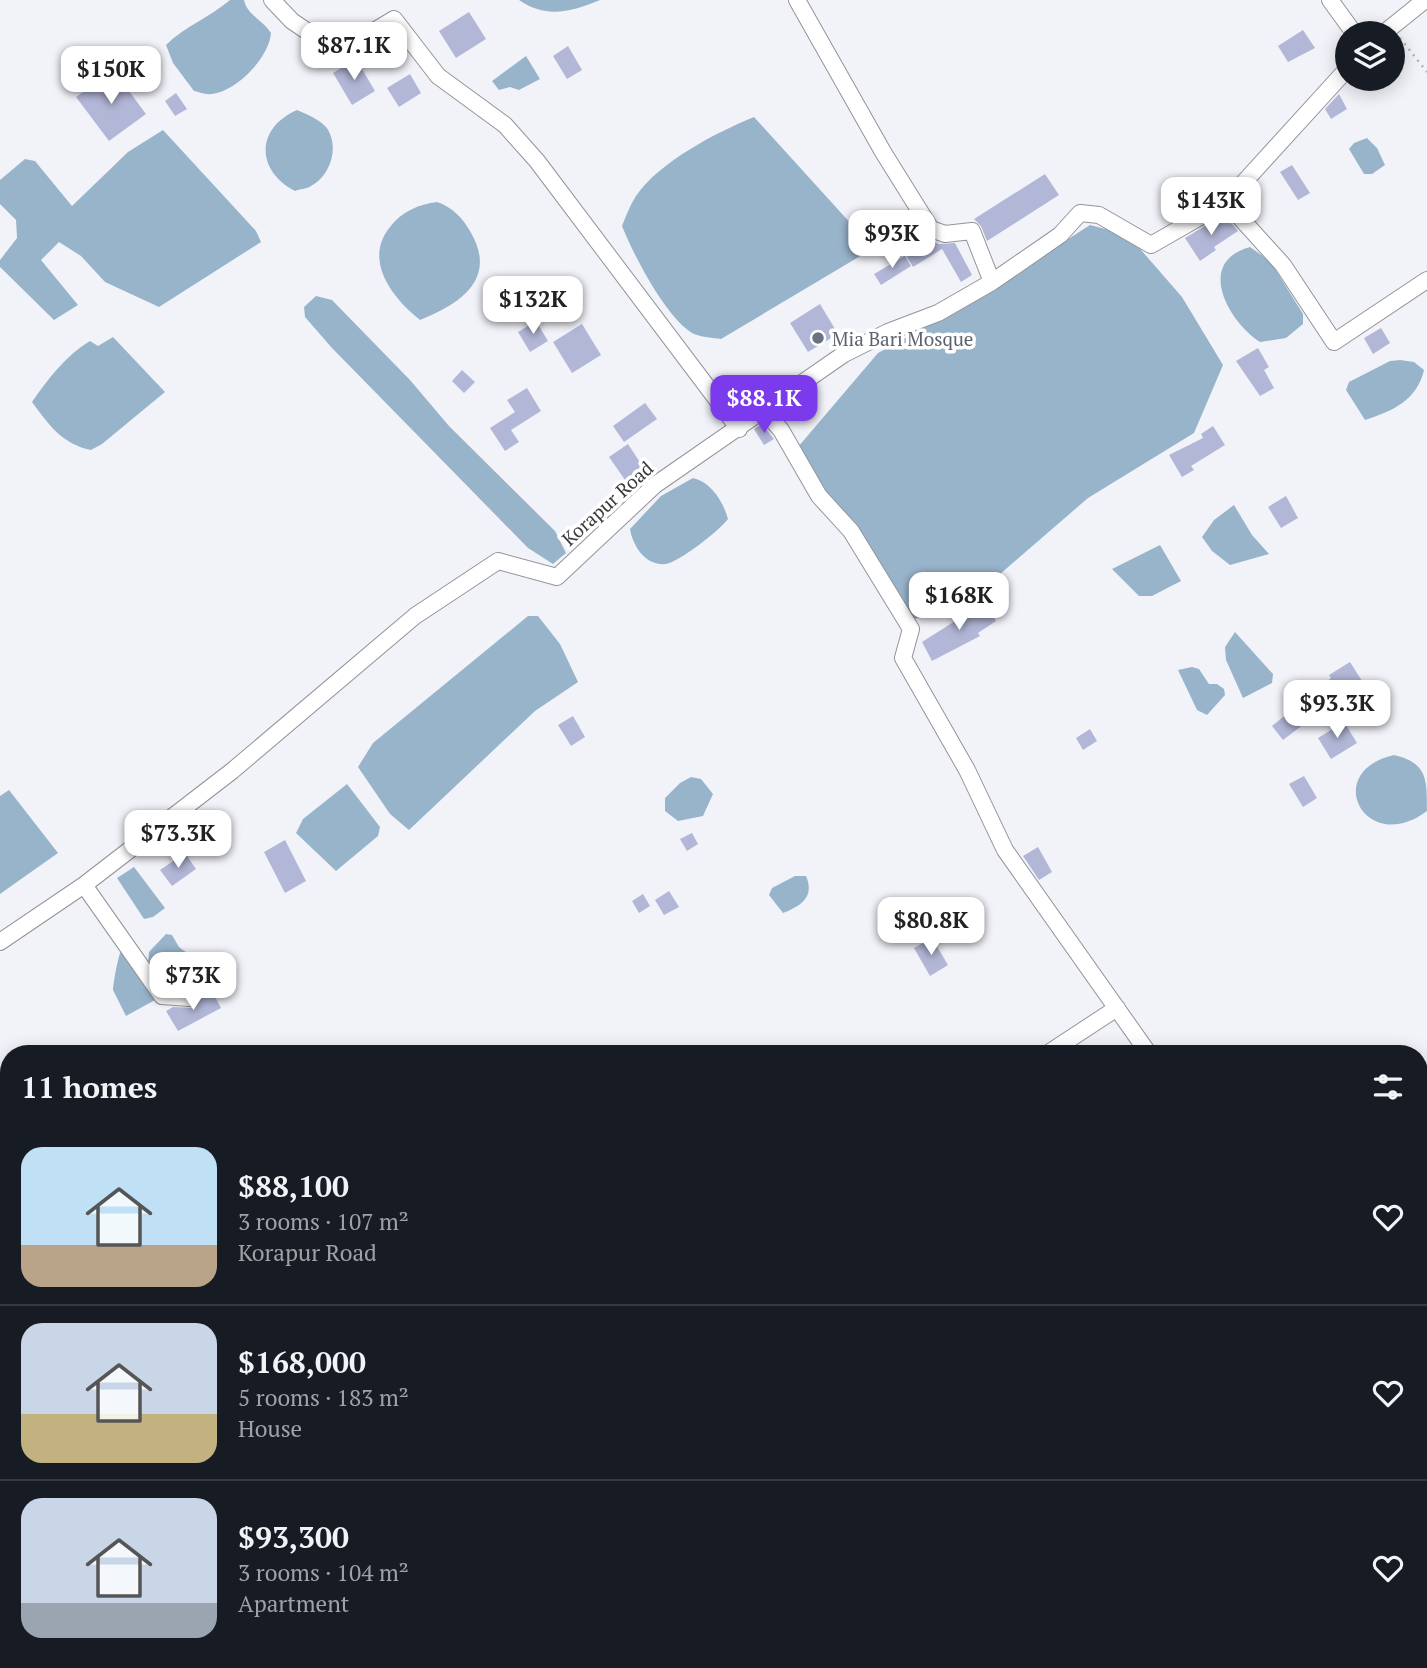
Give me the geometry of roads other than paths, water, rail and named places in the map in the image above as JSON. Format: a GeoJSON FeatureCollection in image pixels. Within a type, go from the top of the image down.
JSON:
{"type":"FeatureCollection","features":[{"type":"Feature","properties":{"kind":"street"},"geometry":{"type":"LineString","coordinates":[[272,0],[292,21],[330,47],[359,40],[394,19],[438,76],[505,125],[537,161],[738,429]]}},
{"type":"Feature","properties":{"kind":"street"},"geometry":{"type":"LineString","coordinates":[[797,0],[930,229],[945,234],[972,231],[992,282]]}},
{"type":"Feature","properties":{"kind":"street"},"geometry":{"type":"LineString","coordinates":[[1330,0],[1345,21]]}},
{"type":"Feature","properties":{"kind":"street"},"geometry":{"type":"LineString","coordinates":[[1399,21],[1425,0]]}},
{"type":"Feature","properties":{"kind":"street","name":"Korapur Road"},"geometry":{"type":"LineString","coordinates":[[0,942],[84,885],[232,771],[415,616],[498,561],[556,577],[655,485],[765,412],[845,354],[888,332],[938,313],[992,282],[1060,234],[1080,213],[1099,215],[1151,245],[1226,202],[1335,82]]}},
{"type":"Feature","properties":{"kind":"street"},"geometry":{"type":"LineString","coordinates":[[1226,202],[1283,265],[1334,342],[1427,280]]}},
{"type":"Feature","properties":{"kind":"street"},"geometry":{"type":"LineString","coordinates":[[765,412],[781,430],[819,496],[851,531],[911,629],[903,658],[967,770],[1005,850],[1143,1045]]}},
{"type":"Feature","properties":{"kind":"street"},"geometry":{"type":"LineString","coordinates":[[84,885],[162,996],[190,998]]}},
{"type":"Feature","properties":{"kind":"street"},"geometry":{"type":"LineString","coordinates":[[1061,1045],[1117,1008]]}},
{"type":"Feature","properties":{"kind":"water"},"geometry":{"type":"Polygon","coordinates":[[[230,0],[244,0],[248,10],[271,33],[269,43],[258,63],[231,87],[211,94],[194,91],[173,63],[166,45],[230,0]]]}},
{"type":"Feature","properties":{"kind":"water"},"geometry":{"type":"Polygon","coordinates":[[[519,0],[600,0],[579,8],[549,12],[519,0]]]}},
{"type":"Feature","properties":{"kind":"water"},"geometry":{"type":"Polygon","coordinates":[[[526,56],[540,79],[519,90],[510,87],[499,90],[492,81],[526,56]]]}},
{"type":"Feature","properties":{"kind":"water"},"geometry":{"type":"Polygon","coordinates":[[[297,110],[326,127],[333,151],[324,175],[309,187],[295,191],[273,172],[267,161],[266,149],[274,127],[297,110]]]}},
{"type":"Feature","properties":{"kind":"water"},"geometry":{"type":"Polygon","coordinates":[[[754,117],[863,237],[862,255],[721,339],[700,336],[684,326],[662,301],[642,269],[622,226],[636,196],[659,171],[690,149],[754,117]]]}},
{"type":"Feature","properties":{"kind":"water"},"geometry":{"type":"Polygon","coordinates":[[[163,130],[256,231],[261,242],[159,307],[105,282],[81,256],[59,242],[41,260],[78,305],[54,320],[0,267],[0,260],[17,238],[16,220],[0,204],[0,180],[25,159],[35,161],[72,206],[128,152],[163,130]]]}},
{"type":"Feature","properties":{"kind":"water"},"geometry":{"type":"Polygon","coordinates":[[[1367,138],[1377,148],[1385,165],[1372,174],[1364,174],[1349,149],[1354,143],[1367,138]]]}},
{"type":"Feature","properties":{"kind":"water"},"geometry":{"type":"Polygon","coordinates":[[[437,202],[464,221],[478,248],[480,262],[478,275],[462,297],[420,320],[391,290],[384,278],[379,252],[382,240],[399,217],[417,207],[437,202]]]}},
{"type":"Feature","properties":{"kind":"water"},"geometry":{"type":"Polygon","coordinates":[[[1090,225],[1128,235],[1182,297],[1223,365],[1194,433],[1088,498],[964,605],[914,619],[798,447],[878,353],[969,303],[1090,225]]]}},
{"type":"Feature","properties":{"kind":"water"},"geometry":{"type":"Polygon","coordinates":[[[1250,247],[1270,261],[1303,314],[1303,324],[1286,338],[1260,342],[1237,320],[1222,292],[1224,265],[1233,255],[1250,247]]]}},
{"type":"Feature","properties":{"kind":"water"},"geometry":{"type":"Polygon","coordinates":[[[316,296],[332,300],[410,380],[449,426],[555,531],[566,553],[553,564],[528,548],[332,348],[305,317],[304,307],[316,296]]]}},
{"type":"Feature","properties":{"kind":"water"},"geometry":{"type":"Polygon","coordinates":[[[113,337],[165,392],[91,450],[64,438],[50,426],[32,402],[51,376],[73,353],[90,341],[98,346],[113,337]]]}},
{"type":"Feature","properties":{"kind":"water"},"geometry":{"type":"Polygon","coordinates":[[[1390,361],[1414,362],[1424,370],[1416,389],[1410,397],[1394,408],[1365,420],[1346,390],[1349,382],[1390,361]]]}},
{"type":"Feature","properties":{"kind":"water"},"geometry":{"type":"Polygon","coordinates":[[[693,478],[715,493],[728,519],[708,538],[680,558],[666,564],[652,562],[637,548],[630,529],[661,496],[693,478]]]}},
{"type":"Feature","properties":{"kind":"water"},"geometry":{"type":"Polygon","coordinates":[[[1234,505],[1252,535],[1269,554],[1230,565],[1212,551],[1202,537],[1214,520],[1234,505]]]}},
{"type":"Feature","properties":{"kind":"water"},"geometry":{"type":"Polygon","coordinates":[[[1160,545],[1181,581],[1152,596],[1139,596],[1112,569],[1160,545]]]}},
{"type":"Feature","properties":{"kind":"water"},"geometry":{"type":"Polygon","coordinates":[[[528,616],[538,616],[560,644],[578,682],[535,711],[409,830],[390,814],[358,767],[373,743],[528,616]]]}},
{"type":"Feature","properties":{"kind":"water"},"geometry":{"type":"Polygon","coordinates":[[[1235,632],[1273,674],[1272,683],[1243,698],[1226,660],[1225,647],[1235,632]]]}},
{"type":"Feature","properties":{"kind":"water"},"geometry":{"type":"Polygon","coordinates":[[[1192,667],[1199,669],[1209,684],[1217,684],[1224,689],[1225,695],[1207,715],[1197,710],[1178,670],[1192,667]]]}},
{"type":"Feature","properties":{"kind":"water"},"geometry":{"type":"Polygon","coordinates":[[[1394,755],[1413,762],[1423,774],[1427,811],[1405,822],[1386,824],[1370,818],[1360,807],[1356,792],[1359,777],[1372,764],[1394,755]]]}},
{"type":"Feature","properties":{"kind":"water"},"geometry":{"type":"Polygon","coordinates":[[[691,777],[701,779],[713,794],[703,816],[678,821],[665,811],[665,798],[680,783],[691,777]]]}},
{"type":"Feature","properties":{"kind":"water"},"geometry":{"type":"Polygon","coordinates":[[[347,784],[380,827],[378,836],[336,871],[296,833],[303,819],[347,784]]]}},
{"type":"Feature","properties":{"kind":"water"},"geometry":{"type":"Polygon","coordinates":[[[9,790],[58,853],[0,894],[0,796],[9,790]]]}},
{"type":"Feature","properties":{"kind":"water"},"geometry":{"type":"Polygon","coordinates":[[[134,867],[165,908],[153,917],[144,919],[117,878],[134,867]]]}},
{"type":"Feature","properties":{"kind":"water"},"geometry":{"type":"Polygon","coordinates":[[[795,876],[806,876],[809,890],[801,904],[783,913],[769,895],[772,888],[795,876]]]}},
{"type":"Feature","properties":{"kind":"water"},"geometry":{"type":"Polygon","coordinates":[[[166,934],[172,935],[179,947],[191,956],[191,962],[166,979],[158,977],[148,965],[149,952],[166,934]]]}},
{"type":"Feature","properties":{"kind":"water"},"geometry":{"type":"Polygon","coordinates":[[[121,951],[155,1000],[126,1016],[113,990],[121,951]]]}},
{"type":"Feature","properties":{"kind":"place","name":"Mia Bari Mosque"},"geometry":{"type":"Point","coordinates":[818,338]}}]}
